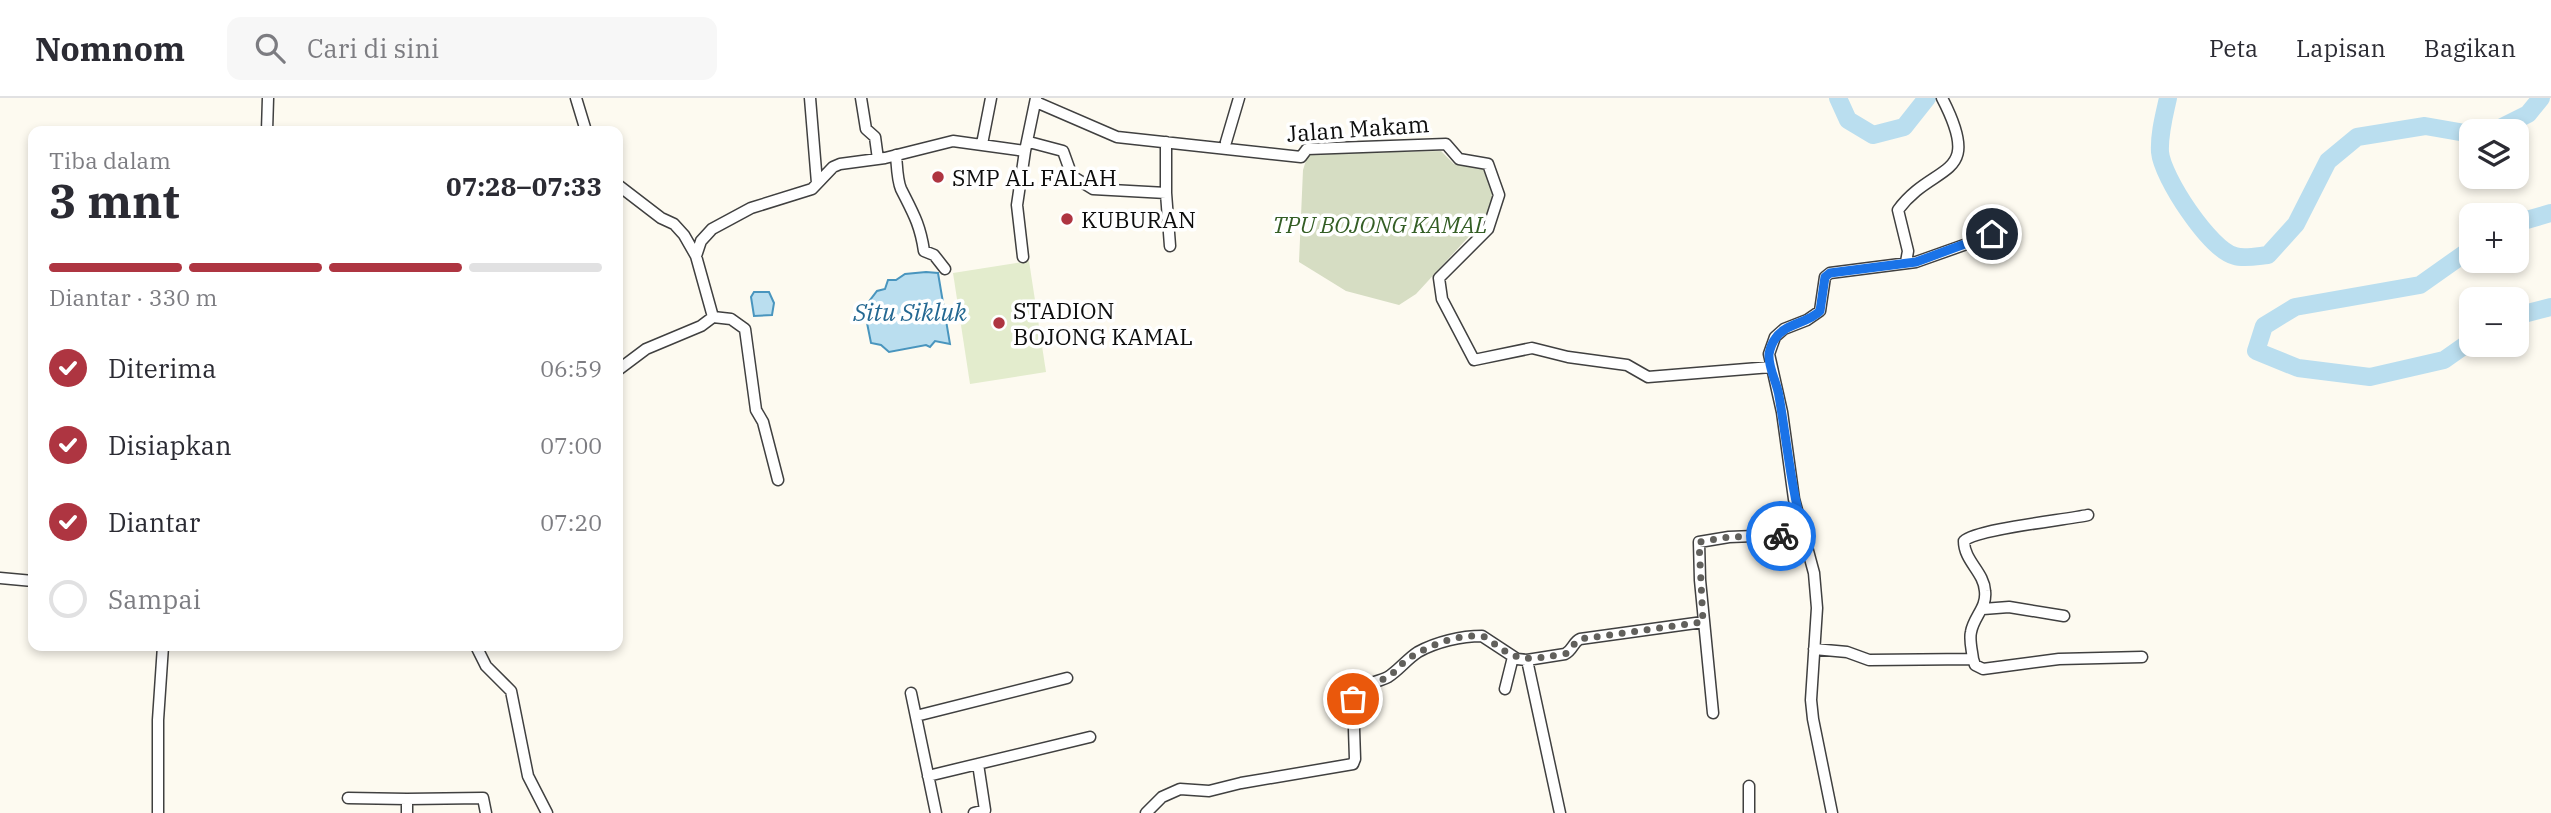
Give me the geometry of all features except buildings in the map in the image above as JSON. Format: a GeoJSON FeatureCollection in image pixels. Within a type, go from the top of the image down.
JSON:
{"type":"FeatureCollection","features":[{"type":"Feature","properties":{"kind":"street"},"geometry":{"type":"LineString","coordinates":[[267,126],[268,98]]}},
{"type":"Feature","properties":{"kind":"street"},"geometry":{"type":"LineString","coordinates":[[576,98],[584,126]]}},
{"type":"Feature","properties":{"kind":"street"},"geometry":{"type":"LineString","coordinates":[[810,98],[817,183]]}},
{"type":"Feature","properties":{"kind":"street"},"geometry":{"type":"LineString","coordinates":[[861,98],[866,129],[875,137],[878,159]]}},
{"type":"Feature","properties":{"kind":"street"},"geometry":{"type":"LineString","coordinates":[[982,144],[991,98]]}},
{"type":"Feature","properties":{"kind":"street"},"geometry":{"type":"LineString","coordinates":[[1226,142],[1239,98]]}},
{"type":"Feature","properties":{"kind":"street"},"geometry":{"type":"LineString","coordinates":[[1906,262],[1908,255],[1898,210],[1920,190],[1949,170],[1956,156],[1959,141],[1957,129],[1942,98]]}},
{"type":"Feature","properties":{"kind":"street"},"geometry":{"type":"LineString","coordinates":[[1023,257],[1017,205],[1036,100]]}},
{"type":"Feature","properties":{"kind":"street","name":"Jalan Makam"},"geometry":{"type":"LineString","coordinates":[[1036,100],[1116,137],[1301,157],[1307,149],[1446,144],[1459,159],[1488,164],[1499,195],[1488,229],[1438,278],[1442,299],[1474,360],[1531,348],[1568,357],[1628,365],[1648,377],[1771,367]]}},
{"type":"Feature","properties":{"kind":"street"},"geometry":{"type":"LineString","coordinates":[[696,256],[701,242],[712,229],[751,208],[807,191],[833,167],[953,141],[1063,151],[1072,176],[1093,189],[1166,193]]}},
{"type":"Feature","properties":{"kind":"street"},"geometry":{"type":"LineString","coordinates":[[1166,142],[1170,246]]}},
{"type":"Feature","properties":{"kind":"street"},"geometry":{"type":"LineString","coordinates":[[896,155],[901,188],[912,207],[914,219],[919,224],[924,251],[934,255],[945,269]]}},
{"type":"Feature","properties":{"kind":"street"},"geometry":{"type":"LineString","coordinates":[[623,189],[679,229],[696,256],[713,317]]}},
{"type":"Feature","properties":{"kind":"street"},"geometry":{"type":"LineString","coordinates":[[1832,813],[1813,719],[1811,682],[1817,608],[1814,573],[1794,499],[1780,400],[1769,355],[1775,337],[1784,329],[1807,320],[1820,311],[1827,275],[1932,258],[1992,234]]}},
{"type":"Feature","properties":{"kind":"street"},"geometry":{"type":"LineString","coordinates":[[623,366],[646,349],[701,326],[713,317],[731,319],[745,329],[756,410],[763,422],[778,480]]}},
{"type":"Feature","properties":{"kind":"street"},"geometry":{"type":"LineString","coordinates":[[2088,515],[1988,531],[1964,541],[1967,557],[1984,583],[1986,593],[1983,609],[1971,630],[1975,665],[1983,669],[2059,659],[2142,657]]}},
{"type":"Feature","properties":{"kind":"street"},"geometry":{"type":"LineString","coordinates":[[1713,713],[1703,622],[1699,542],[1729,537],[1804,534]]}},
{"type":"Feature","properties":{"kind":"street"},"geometry":{"type":"LineString","coordinates":[[0,578],[28,581]]}},
{"type":"Feature","properties":{"kind":"street"},"geometry":{"type":"LineString","coordinates":[[1983,609],[2009,607],[2064,616]]}},
{"type":"Feature","properties":{"kind":"street"},"geometry":{"type":"LineString","coordinates":[[1146,813],[1160,799],[1177,790],[1209,791],[1353,764],[1354,693],[1360,687],[1386,678],[1419,652],[1447,642],[1482,636],[1513,657],[1527,660],[1565,654],[1570,652],[1580,639],[1703,622]]}},
{"type":"Feature","properties":{"kind":"street"},"geometry":{"type":"LineString","coordinates":[[1814,649],[1847,652],[1869,660],[1973,659]]}},
{"type":"Feature","properties":{"kind":"street"},"geometry":{"type":"LineString","coordinates":[[158,813],[158,720],[163,651]]}},
{"type":"Feature","properties":{"kind":"street"},"geometry":{"type":"LineString","coordinates":[[478,651],[486,666],[511,691],[531,785],[547,813]]}},
{"type":"Feature","properties":{"kind":"street"},"geometry":{"type":"LineString","coordinates":[[1505,689],[1513,657]]}},
{"type":"Feature","properties":{"kind":"street"},"geometry":{"type":"LineString","coordinates":[[1527,660],[1560,813]]}},
{"type":"Feature","properties":{"kind":"street"},"geometry":{"type":"LineString","coordinates":[[916,716],[1067,678]]}},
{"type":"Feature","properties":{"kind":"street"},"geometry":{"type":"LineString","coordinates":[[911,693],[936,813]]}},
{"type":"Feature","properties":{"kind":"street"},"geometry":{"type":"LineString","coordinates":[[928,776],[1090,737]]}},
{"type":"Feature","properties":{"kind":"street"},"geometry":{"type":"LineString","coordinates":[[974,813],[985,810],[978,764]]}},
{"type":"Feature","properties":{"kind":"street"},"geometry":{"type":"LineString","coordinates":[[1749,786],[1749,813]]}},
{"type":"Feature","properties":{"kind":"street"},"geometry":{"type":"LineString","coordinates":[[348,798],[483,798],[486,813]]}},
{"type":"Feature","properties":{"kind":"street"},"geometry":{"type":"LineString","coordinates":[[407,799],[407,813]]}},
{"type":"Feature","properties":{"kind":"green space","name":"TPU BOJONG KAMAL"},"geometry":{"type":"Polygon","coordinates":[[[1441,151],[1454,164],[1483,169],[1493,194],[1485,219],[1416,294],[1399,305],[1346,291],[1299,262],[1303,170],[1308,154],[1441,151]]]}},
{"type":"Feature","properties":{"kind":"green space","name":"STADION BOJONG KAMAL"},"geometry":{"type":"Polygon","coordinates":[[[1029,261],[1046,372],[970,384],[953,273],[1029,261]]]}},
{"type":"Feature","properties":{"kind":"water","name":"Situ Sikluk"},"geometry":{"type":"Polygon","coordinates":[[[938,273],[950,344],[935,341],[930,347],[926,345],[889,352],[881,345],[871,343],[864,308],[877,291],[885,289],[888,280],[896,280],[905,274],[938,273]]]}},
{"type":"Feature","properties":{"kind":"water"},"geometry":{"type":"Polygon","coordinates":[[[754,292],[769,292],[774,303],[772,315],[754,316],[751,297],[754,292]]]}},
{"type":"Feature","properties":{"kind":"waterway"},"geometry":{"type":"LineString","coordinates":[[1838,98],[1848,120],[1873,135],[1904,127],[1927,98]]}},
{"type":"Feature","properties":{"kind":"waterway"},"geometry":{"type":"LineString","coordinates":[[2168,98],[2160,152],[2169,178],[2189,211],[2213,241],[2225,251],[2239,257],[2268,255],[2296,224],[2328,161],[2357,137],[2425,126],[2459,132]]}},
{"type":"Feature","properties":{"kind":"waterway"},"geometry":{"type":"LineString","coordinates":[[2518,119],[2528,114],[2541,98]]}},
{"type":"Feature","properties":{"kind":"waterway"},"geometry":{"type":"LineString","coordinates":[[2529,219],[2551,213]]}},
{"type":"Feature","properties":{"kind":"waterway"},"geometry":{"type":"LineString","coordinates":[[2459,257],[2420,285],[2295,307],[2264,326],[2256,351],[2298,368],[2370,377],[2444,360],[2459,349]]}},
{"type":"Feature","properties":{"kind":"waterway"},"geometry":{"type":"LineString","coordinates":[[2529,313],[2551,307]]}},
{"type":"Feature","properties":{"kind":"way so far"},"geometry":{"type":"LineString","coordinates":[[1353,699],[1354,693],[1360,687],[1386,678],[1419,652],[1455,639],[1486,637],[1513,657],[1527,660],[1565,654],[1570,652],[1580,639],[1703,622],[1699,542],[1729,537],[1781,536]]}},
{"type":"Feature","properties":{"kind":"place","name":"SMP AL FALAH"},"geometry":{"type":"Point","coordinates":[938,177]}},
{"type":"Feature","properties":{"kind":"place","name":"KUBURAN"},"geometry":{"type":"Point","coordinates":[1067,219]}},
{"type":"Feature","properties":{"kind":"place","name":"STADION BOJONG KAMAL"},"geometry":{"type":"Point","coordinates":[999,323]}},
{"type":"Feature","properties":{"kind":"route"},"geometry":{"type":"LineString","coordinates":[[1781,536],[1804,534],[1794,499],[1782,412],[1769,355],[1775,337],[1784,329],[1807,320],[1820,311],[1825,277],[1830,273],[1916,262],[1992,234]]}}]}
